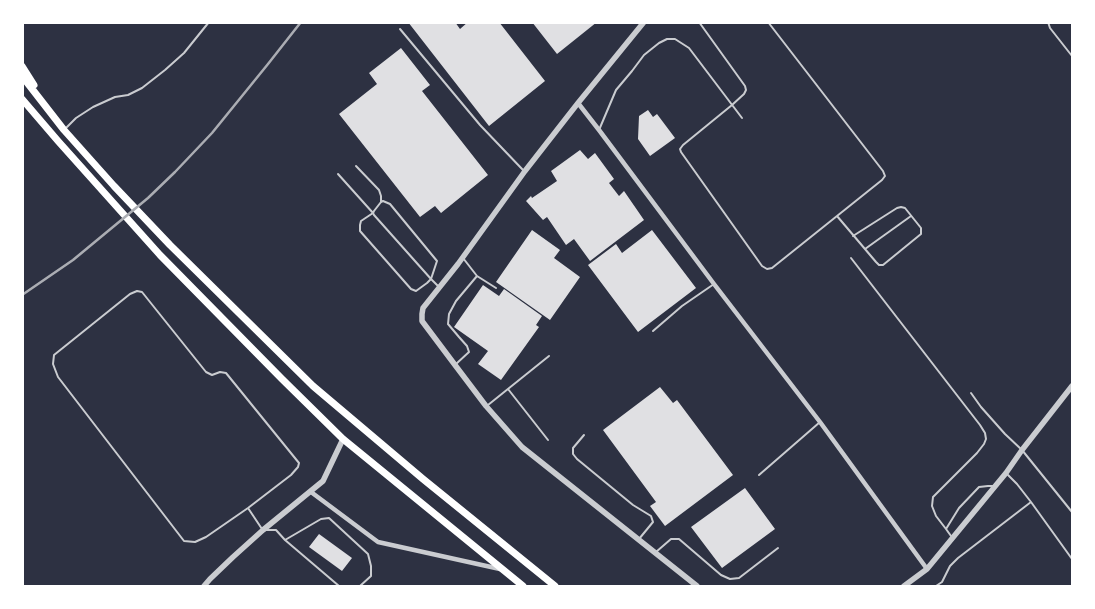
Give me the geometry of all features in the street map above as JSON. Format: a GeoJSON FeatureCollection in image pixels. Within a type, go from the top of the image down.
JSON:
{"type":"FeatureCollection","features":[{"type":"Feature","properties":{"kind":"highway"},"geometry":{"type":"LineString","coordinates":[[22,66],[56,119]]}},
{"type":"Feature","properties":{"kind":"highway"},"geometry":{"type":"LineString","coordinates":[[22,76],[64,130],[114,186],[170,245],[313,386],[555,586]]}},
{"type":"Feature","properties":{"kind":"highway"},"geometry":{"type":"LineString","coordinates":[[22,98],[106,196],[160,255],[282,380],[344,439],[522,586]]}},
{"type":"Feature","properties":{"kind":"highway"},"geometry":{"type":"LineString","coordinates":[[22,105],[58,141]]}},
{"type":"Feature","properties":{"kind":"street"},"geometry":{"type":"LineString","coordinates":[[644,22],[525,171],[423,308],[422,321],[486,406],[522,447],[697,586]]}},
{"type":"Feature","properties":{"kind":"street"},"geometry":{"type":"LineString","coordinates":[[578,103],[820,422],[927,569]]}},
{"type":"Feature","properties":{"kind":"street"},"geometry":{"type":"LineString","coordinates":[[904,586],[927,569],[1006,473],[1072,386]]}},
{"type":"Feature","properties":{"kind":"street"},"geometry":{"type":"LineString","coordinates":[[204,586],[263,530],[322,481],[344,439]]}},
{"type":"Feature","properties":{"kind":"street"},"geometry":{"type":"LineString","coordinates":[[311,492],[378,542],[500,569]]}},
{"type":"Feature","properties":{"kind":"lane"},"geometry":{"type":"LineString","coordinates":[[64,130],[76,118],[93,107],[142,88],[184,53],[209,22]]}},
{"type":"Feature","properties":{"kind":"lane"},"geometry":{"type":"LineString","coordinates":[[699,22],[746,88],[744,94],[680,149],[762,266],[767,269],[772,268],[885,176],[768,22]]}},
{"type":"Feature","properties":{"kind":"lane"},"geometry":{"type":"LineString","coordinates":[[1048,22],[1050,28],[1072,56]]}},
{"type":"Feature","properties":{"kind":"lane"},"geometry":{"type":"LineString","coordinates":[[400,29],[480,125],[525,171]]}},
{"type":"Feature","properties":{"kind":"lane"},"geometry":{"type":"LineString","coordinates":[[599,130],[616,90],[644,55],[659,43],[675,39],[689,48],[742,118]]}},
{"type":"Feature","properties":{"kind":"lane"},"geometry":{"type":"LineString","coordinates":[[356,166],[379,190],[381,196],[381,202],[373,213],[361,221],[360,231],[411,289],[416,291],[431,279],[437,259],[390,204],[381,202]]}},
{"type":"Feature","properties":{"kind":"lane"},"geometry":{"type":"LineString","coordinates":[[338,174],[439,287]]}},
{"type":"Feature","properties":{"kind":"lane"},"geometry":{"type":"LineString","coordinates":[[836,216],[853,236],[879,265],[883,265],[921,234],[921,228],[905,208],[901,207],[853,236]]}},
{"type":"Feature","properties":{"kind":"lane"},"geometry":{"type":"LineString","coordinates":[[865,249],[911,216]]}},
{"type":"Feature","properties":{"kind":"lane"},"geometry":{"type":"LineString","coordinates":[[462,257],[477,276],[496,288]]}},
{"type":"Feature","properties":{"kind":"lane"},"geometry":{"type":"LineString","coordinates":[[851,258],[985,433],[986,439],[977,453],[932,496],[932,506],[936,516],[952,538]]}},
{"type":"Feature","properties":{"kind":"lane"},"geometry":{"type":"LineString","coordinates":[[454,365],[469,352],[467,346],[448,324],[449,314],[456,301],[477,276]]}},
{"type":"Feature","properties":{"kind":"lane"},"geometry":{"type":"LineString","coordinates":[[653,331],[682,306],[714,284]]}},
{"type":"Feature","properties":{"kind":"lane"},"geometry":{"type":"LineString","coordinates":[[137,291],[142,292],[206,372],[212,375],[226,372],[299,463],[291,475],[248,508],[206,537],[194,542],[184,541],[58,377],[53,364],[54,355],[130,294],[137,291]]}},
{"type":"Feature","properties":{"kind":"lane"},"geometry":{"type":"LineString","coordinates":[[486,406],[549,356]]}},
{"type":"Feature","properties":{"kind":"lane"},"geometry":{"type":"LineString","coordinates":[[508,389],[548,440]]}},
{"type":"Feature","properties":{"kind":"lane"},"geometry":{"type":"LineString","coordinates":[[971,393],[1005,434],[1022,450],[1072,512]]}},
{"type":"Feature","properties":{"kind":"lane"},"geometry":{"type":"LineString","coordinates":[[759,475],[820,422]]}},
{"type":"Feature","properties":{"kind":"lane"},"geometry":{"type":"LineString","coordinates":[[584,435],[573,448],[577,458],[633,504],[651,516],[653,522],[638,540]]}},
{"type":"Feature","properties":{"kind":"lane"},"geometry":{"type":"LineString","coordinates":[[1006,473],[1031,502],[1072,559]]}},
{"type":"Feature","properties":{"kind":"lane"},"geometry":{"type":"LineString","coordinates":[[946,529],[959,508],[979,487],[995,486]]}},
{"type":"Feature","properties":{"kind":"lane"},"geometry":{"type":"LineString","coordinates":[[936,586],[942,582],[950,566],[958,558],[1031,502]]}},
{"type":"Feature","properties":{"kind":"lane"},"geometry":{"type":"LineString","coordinates":[[248,508],[263,530],[276,530],[339,586]]}},
{"type":"Feature","properties":{"kind":"lane"},"geometry":{"type":"LineString","coordinates":[[285,540],[321,519],[329,518],[368,554],[371,576],[360,586]]}},
{"type":"Feature","properties":{"kind":"lane"},"geometry":{"type":"LineString","coordinates":[[654,553],[671,539],[678,539],[720,575],[730,579],[739,578],[778,548]]}},
{"type":"Feature","properties":{"kind":"building"},"geometry":{"type":"Polygon","coordinates":[[[408,22],[455,22],[460,29],[468,22],[499,22],[545,81],[489,126],[408,22]]]}},
{"type":"Feature","properties":{"kind":"building"},"geometry":{"type":"Polygon","coordinates":[[[532,22],[597,22],[557,54],[532,22]]]}},
{"type":"Feature","properties":{"kind":"building"},"geometry":{"type":"Polygon","coordinates":[[[401,48],[430,85],[422,91],[488,175],[441,213],[435,206],[420,217],[339,114],[377,84],[369,73],[401,48]]]}},
{"type":"Feature","properties":{"kind":"building"},"geometry":{"type":"Polygon","coordinates":[[[648,110],[653,117],[657,114],[675,138],[650,156],[638,139],[639,116],[648,110]]]}},
{"type":"Feature","properties":{"kind":"building"},"geometry":{"type":"Polygon","coordinates":[[[580,150],[588,159],[595,153],[614,179],[609,183],[619,196],[624,191],[644,220],[590,261],[574,239],[566,245],[547,217],[543,220],[526,201],[557,181],[551,171],[580,150]]]}},
{"type":"Feature","properties":{"kind":"building"},"geometry":{"type":"Polygon","coordinates":[[[532,230],[560,250],[554,258],[580,277],[550,320],[496,282],[532,230]]]}},
{"type":"Feature","properties":{"kind":"building"},"geometry":{"type":"Polygon","coordinates":[[[652,230],[696,288],[638,332],[588,265],[616,244],[622,253],[652,230]]]}},
{"type":"Feature","properties":{"kind":"building"},"geometry":{"type":"Polygon","coordinates":[[[483,285],[499,296],[504,289],[542,316],[536,325],[539,327],[501,380],[478,364],[488,351],[454,327],[483,285]]]}},
{"type":"Feature","properties":{"kind":"building"},"geometry":{"type":"Polygon","coordinates":[[[660,387],[673,403],[677,400],[733,475],[665,526],[650,506],[656,502],[603,430],[660,387]]]}},
{"type":"Feature","properties":{"kind":"building"},"geometry":{"type":"Polygon","coordinates":[[[745,488],[775,529],[722,568],[691,527],[745,488]]]}},
{"type":"Feature","properties":{"kind":"building"},"geometry":{"type":"Polygon","coordinates":[[[319,534],[352,558],[342,571],[309,547],[319,534]]]}},
{"type":"Feature","properties":{"kind":"railway"},"geometry":{"type":"LineString","coordinates":[[22,295],[73,260],[148,198],[175,172],[212,133],[301,22]]}}]}
